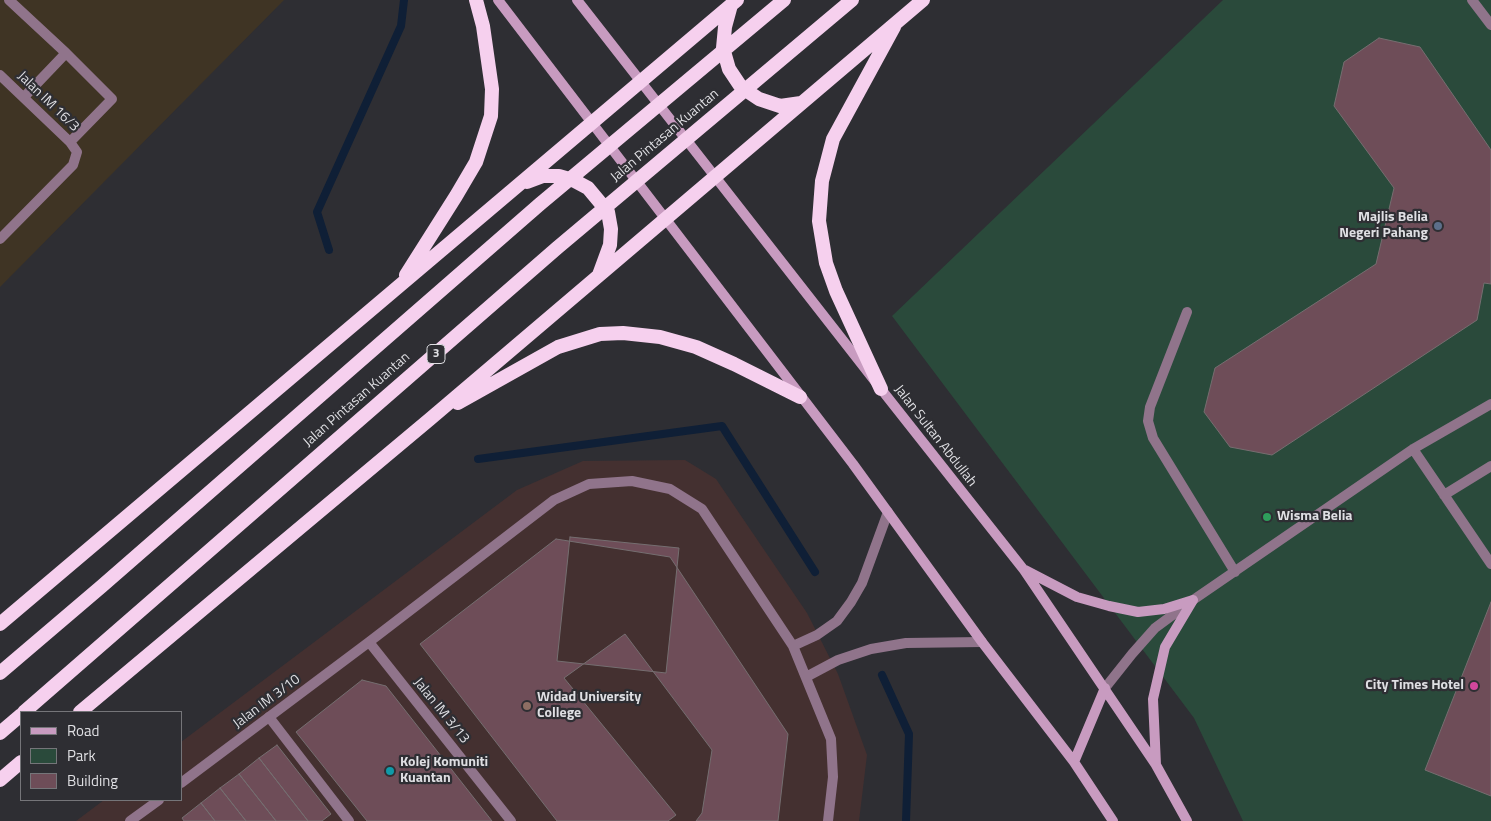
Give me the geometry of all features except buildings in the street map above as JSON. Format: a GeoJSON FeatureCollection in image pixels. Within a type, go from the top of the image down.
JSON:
{"type":"FeatureCollection","features":[{"type":"Feature","properties":{"kind":"highway"},"geometry":{"type":"LineString","coordinates":[[398,287],[476,162],[490,116],[492,89],[483,26],[476,0]]}},
{"type":"Feature","properties":{"kind":"highway","name":"Jalan Pintasan Kuantan"},"geometry":{"type":"LineString","coordinates":[[0,673],[540,204],[784,0]]}},
{"type":"Feature","properties":{"kind":"highway","name":"Jalan Pintasan Kuantan"},"geometry":{"type":"LineString","coordinates":[[25,711],[557,248],[852,0]]}},
{"type":"Feature","properties":{"kind":"highway"},"geometry":{"type":"LineString","coordinates":[[81,711],[430,419],[923,0]]}},
{"type":"Feature","properties":{"kind":"highway"},"geometry":{"type":"LineString","coordinates":[[0,624],[734,2]]}},
{"type":"Feature","properties":{"kind":"highway"},"geometry":{"type":"LineString","coordinates":[[734,2],[725,27],[723,48],[729,69],[741,87],[759,100],[780,106],[800,103]]}},
{"type":"Feature","properties":{"kind":"highway"},"geometry":{"type":"LineString","coordinates":[[881,389],[836,291],[826,263],[819,221],[822,181],[833,139],[898,20]]}},
{"type":"Feature","properties":{"kind":"highway"},"geometry":{"type":"LineString","coordinates":[[508,194],[543,176],[559,176],[573,180],[588,188],[608,212],[611,229],[610,245],[598,276]]}},
{"type":"Feature","properties":{"kind":"highway"},"geometry":{"type":"LineString","coordinates":[[430,419],[558,347],[600,334],[623,333],[660,336],[696,347],[800,397]]}},
{"type":"Feature","properties":{"kind":"highway","name":"Jalan Pintasan Kuantan"},"geometry":{"type":"LineString","coordinates":[[0,733],[20,716]]}},
{"type":"Feature","properties":{"kind":"highway"},"geometry":{"type":"LineString","coordinates":[[0,780],[20,763]]}},
{"type":"Feature","properties":{"kind":"main road"},"geometry":{"type":"LineString","coordinates":[[498,0],[888,512],[982,642],[1074,762],[1113,821]]}},
{"type":"Feature","properties":{"kind":"main road","name":"Jalan Sultan Abdullah"},"geometry":{"type":"LineString","coordinates":[[577,0],[1024,570],[1156,765],[1187,821]]}},
{"type":"Feature","properties":{"kind":"main road"},"geometry":{"type":"LineString","coordinates":[[1024,570],[1077,597],[1138,612],[1164,609],[1193,600]]}},
{"type":"Feature","properties":{"kind":"main road"},"geometry":{"type":"LineString","coordinates":[[1156,765],[1153,699],[1165,647],[1193,600]]}},
{"type":"Feature","properties":{"kind":"main road"},"geometry":{"type":"LineString","coordinates":[[1074,762],[1105,688]]}},
{"type":"Feature","properties":{"kind":"street"},"geometry":{"type":"LineString","coordinates":[[9,0],[112,99],[70,142]]}},
{"type":"Feature","properties":{"kind":"street"},"geometry":{"type":"LineString","coordinates":[[1472,0],[1491,25]]}},
{"type":"Feature","properties":{"kind":"street"},"geometry":{"type":"LineString","coordinates":[[24,97],[66,53]]}},
{"type":"Feature","properties":{"kind":"street","name":"Jalan IM 16/3"},"geometry":{"type":"LineString","coordinates":[[0,75],[70,142],[77,152],[73,165],[0,239]]}},
{"type":"Feature","properties":{"kind":"street"},"geometry":{"type":"LineString","coordinates":[[1187,312],[1150,407],[1148,421],[1152,438],[1234,572]]}},
{"type":"Feature","properties":{"kind":"street"},"geometry":{"type":"LineString","coordinates":[[1105,688],[1155,628],[1193,600],[1413,449],[1491,404]]}},
{"type":"Feature","properties":{"kind":"street"},"geometry":{"type":"LineString","coordinates":[[1413,449],[1491,564]]}},
{"type":"Feature","properties":{"kind":"street"},"geometry":{"type":"LineString","coordinates":[[1444,495],[1491,466]]}},
{"type":"Feature","properties":{"kind":"street","name":"Jalan IM 3/10"},"geometry":{"type":"LineString","coordinates":[[182,782],[554,500],[589,484],[632,481],[670,489],[702,509],[793,646],[831,739],[832,777],[828,821]]}},
{"type":"Feature","properties":{"kind":"street"},"geometry":{"type":"LineString","coordinates":[[793,646],[817,635],[837,621],[851,602],[862,583],[888,512]]}},
{"type":"Feature","properties":{"kind":"street","name":"Jalan IM 3/13"},"geometry":{"type":"LineString","coordinates":[[369,642],[511,821]]}},
{"type":"Feature","properties":{"kind":"street"},"geometry":{"type":"LineString","coordinates":[[806,676],[838,660],[871,649],[906,643],[982,642]]}},
{"type":"Feature","properties":{"kind":"street"},"geometry":{"type":"LineString","coordinates":[[269,717],[349,821]]}},
{"type":"Feature","properties":{"kind":"street"},"geometry":{"type":"LineString","coordinates":[[130,821],[158,801]]}},
{"type":"Feature","properties":{"kind":"shaded area"},"geometry":{"type":"Polygon","coordinates":[[[0,0],[284,0],[0,287],[0,0]]]}},
{"type":"Feature","properties":{"kind":"shaded area"},"geometry":{"type":"Polygon","coordinates":[[[685,460],[716,479],[807,613],[838,674],[867,755],[859,821],[76,821],[103,801],[182,801],[182,741],[517,490],[583,461],[685,460]]]}},
{"type":"Feature","properties":{"kind":"green space","name":"Wisma Belia"},"geometry":{"type":"Polygon","coordinates":[[[1223,0],[1491,0],[1491,821],[1243,821],[1194,718],[892,316],[1223,0]]]}},
{"type":"Feature","properties":{"kind":"waterway"},"geometry":{"type":"LineString","coordinates":[[329,250],[317,212],[401,26],[404,0]]}},
{"type":"Feature","properties":{"kind":"waterway"},"geometry":{"type":"LineString","coordinates":[[478,459],[722,426],[815,572]]}},
{"type":"Feature","properties":{"kind":"waterway"},"geometry":{"type":"LineString","coordinates":[[882,675],[909,734],[906,821]]}},
{"type":"Feature","properties":{"kind":"place","name":"Majlis Belia Negeri Pahang"},"geometry":{"type":"Point","coordinates":[1438,226]}},
{"type":"Feature","properties":{"kind":"place","name":"Wisma Belia"},"geometry":{"type":"Point","coordinates":[1267,517]}},
{"type":"Feature","properties":{"kind":"place","name":"City Times Hotel"},"geometry":{"type":"Point","coordinates":[1474,686]}},
{"type":"Feature","properties":{"kind":"place","name":"Widad University College"},"geometry":{"type":"Point","coordinates":[527,706]}},
{"type":"Feature","properties":{"kind":"place","name":"Kolej Komuniti Kuantan"},"geometry":{"type":"Point","coordinates":[390,771]}}]}
